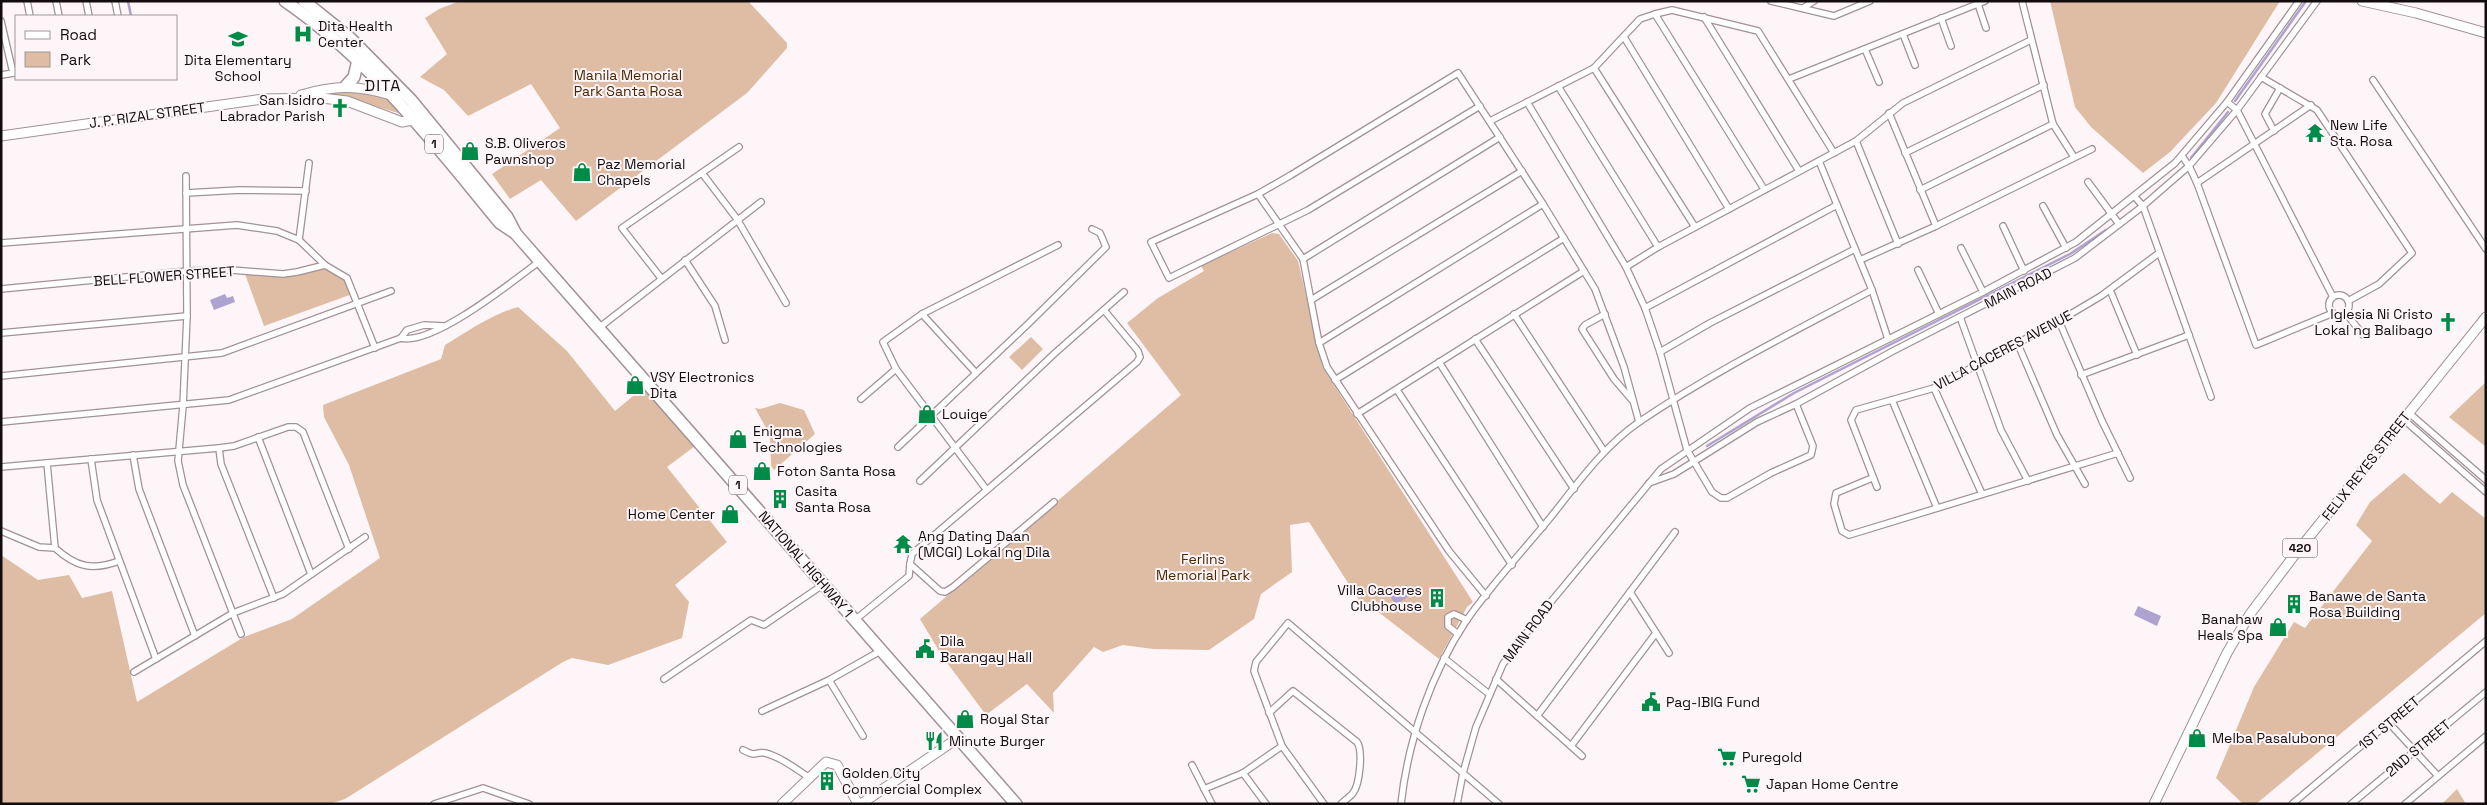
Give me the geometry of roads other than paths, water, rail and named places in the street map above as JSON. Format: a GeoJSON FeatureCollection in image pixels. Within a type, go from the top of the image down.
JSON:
{"type":"FeatureCollection","features":[{"type":"Feature","properties":{"kind":"highway","name":"NATIONAL HIGHWAY 1"},"geometry":{"type":"LineString","coordinates":[[285,1],[308,6],[354,41],[411,100],[420,118],[500,223],[516,234],[600,327],[1016,804]]}},
{"type":"Feature","properties":{"kind":"highway","name":"NATIONAL HIGHWAY 1"},"geometry":{"type":"LineString","coordinates":[[308,6],[393,96],[420,118]]}},
{"type":"Feature","properties":{"kind":"highway"},"geometry":{"type":"LineString","coordinates":[[346,86],[354,77],[358,60]]}},
{"type":"Feature","properties":{"kind":"main road"},"geometry":{"type":"LineString","coordinates":[[2362,1],[2416,13],[2486,33]]}},
{"type":"Feature","properties":{"kind":"main road","name":"J. P. RIZAL STREET"},"geometry":{"type":"LineString","coordinates":[[294,98],[318,90],[346,86],[374,90],[411,100]]}},
{"type":"Feature","properties":{"kind":"main road","name":"J. P. RIZAL STREET"},"geometry":{"type":"LineString","coordinates":[[1,136],[263,99],[294,98],[347,101],[402,122],[420,118]]}},
{"type":"Feature","properties":{"kind":"main road","name":"FELIX REYES STREET"},"geometry":{"type":"LineString","coordinates":[[2154,804],[2227,653],[2250,614],[2292,557],[2486,317]]}},
{"type":"Feature","properties":{"kind":"main road"},"geometry":{"type":"LineString","coordinates":[[782,804],[826,762],[832,762],[836,765],[860,804],[958,738]]}},
{"type":"Feature","properties":{"kind":"street"},"geometry":{"type":"LineString","coordinates":[[27,1],[30,15]]}},
{"type":"Feature","properties":{"kind":"street"},"geometry":{"type":"LineString","coordinates":[[56,1],[59,15]]}},
{"type":"Feature","properties":{"kind":"street"},"geometry":{"type":"LineString","coordinates":[[86,1],[90,15]]}},
{"type":"Feature","properties":{"kind":"street"},"geometry":{"type":"LineString","coordinates":[[115,1],[118,15]]}},
{"type":"Feature","properties":{"kind":"street"},"geometry":{"type":"LineString","coordinates":[[1771,1],[1834,16],[1870,1]]}},
{"type":"Feature","properties":{"kind":"street"},"geometry":{"type":"LineString","coordinates":[[1803,8],[1814,1]]}},
{"type":"Feature","properties":{"kind":"street"},"geometry":{"type":"LineString","coordinates":[[1788,80],[1985,1]]}},
{"type":"Feature","properties":{"kind":"street"},"geometry":{"type":"LineString","coordinates":[[2022,1],[2053,124],[2074,157]]}},
{"type":"Feature","properties":{"kind":"street","name":"MAIN ROAD"},"geometry":{"type":"LineString","coordinates":[[1457,804],[1463,773],[1476,727],[1503,664],[1534,622],[1660,469],[1750,408],[1983,292],[2066,248],[2135,196],[2182,156],[2227,102],[2299,1]]}},
{"type":"Feature","properties":{"kind":"street","name":"MAIN ROAD"},"geometry":{"type":"LineString","coordinates":[[1647,484],[1674,474],[1757,422],[1796,404],[1960,317],[2060,267],[2143,206],[2189,166],[2237,110],[2317,1]]}},
{"type":"Feature","properties":{"kind":"street"},"geometry":{"type":"LineString","coordinates":[[1978,4],[1986,28]]}},
{"type":"Feature","properties":{"kind":"street"},"geometry":{"type":"LineString","coordinates":[[1490,121],[1594,68],[1640,19],[1672,10],[1758,31],[1834,153]]}},
{"type":"Feature","properties":{"kind":"street"},"geometry":{"type":"LineString","coordinates":[[1655,14],[1764,189]]}},
{"type":"Feature","properties":{"kind":"street"},"geometry":{"type":"LineString","coordinates":[[1704,17],[1799,171]]}},
{"type":"Feature","properties":{"kind":"street"},"geometry":{"type":"LineString","coordinates":[[1941,18],[1951,46]]}},
{"type":"Feature","properties":{"kind":"street"},"geometry":{"type":"LineString","coordinates":[[1,21],[14,73],[1,74]]}},
{"type":"Feature","properties":{"kind":"street"},"geometry":{"type":"LineString","coordinates":[[1903,34],[1915,65]]}},
{"type":"Feature","properties":{"kind":"street"},"geometry":{"type":"LineString","coordinates":[[1624,38],[1729,209]]}},
{"type":"Feature","properties":{"kind":"street"},"geometry":{"type":"LineString","coordinates":[[1626,268],[1658,247],[1856,141],[1889,113],[1920,94],[2031,40]]}},
{"type":"Feature","properties":{"kind":"street"},"geometry":{"type":"LineString","coordinates":[[1866,49],[1879,82]]}},
{"type":"Feature","properties":{"kind":"street"},"geometry":{"type":"LineString","coordinates":[[1594,68],[1695,227]]}},
{"type":"Feature","properties":{"kind":"street"},"geometry":{"type":"LineString","coordinates":[[1480,106],[1308,210],[1169,278],[1151,242],[1258,194],[1458,73],[1480,106],[1490,121],[1522,171],[1584,271],[1605,314],[1624,366],[1639,422]]}},
{"type":"Feature","properties":{"kind":"street"},"geometry":{"type":"LineString","coordinates":[[2261,77],[2311,105],[2322,116],[2412,254],[2380,284],[2348,301]]}},
{"type":"Feature","properties":{"kind":"street"},"geometry":{"type":"LineString","coordinates":[[2373,80],[2486,249]]}},
{"type":"Feature","properties":{"kind":"street"},"geometry":{"type":"LineString","coordinates":[[1905,153],[2044,85]]}},
{"type":"Feature","properties":{"kind":"street"},"geometry":{"type":"LineString","coordinates":[[1558,86],[1658,247]]}},
{"type":"Feature","properties":{"kind":"street"},"geometry":{"type":"LineString","coordinates":[[2274,130],[2265,114],[2280,88]]}},
{"type":"Feature","properties":{"kind":"street"},"geometry":{"type":"LineString","coordinates":[[1527,102],[1626,268],[1645,308],[1660,352],[1687,450],[1712,492],[1721,498],[1727,498],[1771,473],[1811,455],[1813,446],[1796,404]]}},
{"type":"Feature","properties":{"kind":"street"},"geometry":{"type":"LineString","coordinates":[[2227,102],[2237,110],[2333,297]]}},
{"type":"Feature","properties":{"kind":"street"},"geometry":{"type":"LineString","coordinates":[[2197,183],[2311,105]]}},
{"type":"Feature","properties":{"kind":"street"},"geometry":{"type":"LineString","coordinates":[[1889,113],[1936,226]]}},
{"type":"Feature","properties":{"kind":"street"},"geometry":{"type":"LineString","coordinates":[[1920,190],[2053,124]]}},
{"type":"Feature","properties":{"kind":"street"},"geometry":{"type":"LineString","coordinates":[[1302,259],[1500,137]]}},
{"type":"Feature","properties":{"kind":"street"},"geometry":{"type":"LineString","coordinates":[[1856,141],[1898,244]]}},
{"type":"Feature","properties":{"kind":"street"},"geometry":{"type":"LineString","coordinates":[[661,278],[622,228],[739,147]]}},
{"type":"Feature","properties":{"kind":"street"},"geometry":{"type":"LineString","coordinates":[[1860,260],[1936,226],[2092,149]]}},
{"type":"Feature","properties":{"kind":"street"},"geometry":{"type":"LineString","coordinates":[[2182,156],[2197,183],[2256,345],[2332,313],[2339,315],[2345,312],[2349,306],[2348,301],[2342,296],[2333,297],[2329,303],[2332,313]]}},
{"type":"Feature","properties":{"kind":"street"},"geometry":{"type":"LineString","coordinates":[[1819,161],[1872,290],[1888,339]]}},
{"type":"Feature","properties":{"kind":"street"},"geometry":{"type":"LineString","coordinates":[[299,240],[309,163]]}},
{"type":"Feature","properties":{"kind":"street"},"geometry":{"type":"LineString","coordinates":[[1311,300],[1522,171]]}},
{"type":"Feature","properties":{"kind":"street"},"geometry":{"type":"LineString","coordinates":[[702,172],[737,219],[786,303]]}},
{"type":"Feature","properties":{"kind":"street"},"geometry":{"type":"LineString","coordinates":[[186,176],[187,316],[183,406],[178,461],[184,485],[241,634]]}},
{"type":"Feature","properties":{"kind":"street"},"geometry":{"type":"LineString","coordinates":[[2088,182],[2119,224]]}},
{"type":"Feature","properties":{"kind":"street"},"geometry":{"type":"LineString","coordinates":[[186,193],[240,190],[306,192]]}},
{"type":"Feature","properties":{"kind":"street"},"geometry":{"type":"LineString","coordinates":[[1258,194],[1302,259],[1319,343],[1327,367],[1449,551],[1486,596]]}},
{"type":"Feature","properties":{"kind":"street"},"geometry":{"type":"LineString","coordinates":[[2135,196],[2143,206],[2211,397]]}},
{"type":"Feature","properties":{"kind":"street"},"geometry":{"type":"LineString","coordinates":[[600,327],[761,202]]}},
{"type":"Feature","properties":{"kind":"street"},"geometry":{"type":"LineString","coordinates":[[1319,343],[1543,204]]}},
{"type":"Feature","properties":{"kind":"street"},"geometry":{"type":"LineString","coordinates":[[1645,308],[1837,205]]}},
{"type":"Feature","properties":{"kind":"street"},"geometry":{"type":"LineString","coordinates":[[2043,206],[2066,248]]}},
{"type":"Feature","properties":{"kind":"street"},"geometry":{"type":"LineString","coordinates":[[1,243],[187,228],[244,226],[278,231],[299,240],[325,265],[347,278],[375,348]]}},
{"type":"Feature","properties":{"kind":"street"},"geometry":{"type":"LineString","coordinates":[[2003,226],[2024,270]]}},
{"type":"Feature","properties":{"kind":"street"},"geometry":{"type":"LineString","coordinates":[[898,448],[1106,247],[1100,232],[1092,229]]}},
{"type":"Feature","properties":{"kind":"street"},"geometry":{"type":"LineString","coordinates":[[1335,380],[1564,238]]}},
{"type":"Feature","properties":{"kind":"street"},"geometry":{"type":"LineString","coordinates":[[986,489],[932,414],[896,369],[882,342],[922,314],[1058,245]]}},
{"type":"Feature","properties":{"kind":"street"},"geometry":{"type":"LineString","coordinates":[[1961,248],[1983,292]]}},
{"type":"Feature","properties":{"kind":"street"},"geometry":{"type":"LineString","coordinates":[[1660,352],[1710,323],[1855,249]]}},
{"type":"Feature","properties":{"kind":"street","name":"VILLA CACERES AVENUE"},"geometry":{"type":"LineString","coordinates":[[1877,487],[1851,420],[1856,410],[1861,407],[1934,388],[2017,342],[2059,322],[2110,290],[2159,253]]}},
{"type":"Feature","properties":{"kind":"street"},"geometry":{"type":"LineString","coordinates":[[685,260],[715,306],[725,340]]}},
{"type":"Feature","properties":{"kind":"street"},"geometry":{"type":"LineString","coordinates":[[401,338],[409,340],[437,332],[540,261]]}},
{"type":"Feature","properties":{"kind":"street","name":"BELL FLOWER STREET"},"geometry":{"type":"LineString","coordinates":[[1,288],[188,271],[231,270],[283,274],[325,265]]}},
{"type":"Feature","properties":{"kind":"street"},"geometry":{"type":"LineString","coordinates":[[1918,270],[1939,314]]}},
{"type":"Feature","properties":{"kind":"street"},"geometry":{"type":"LineString","coordinates":[[1357,414],[1584,271]]}},
{"type":"Feature","properties":{"kind":"street"},"geometry":{"type":"LineString","coordinates":[[1,376],[222,353],[391,290]]}},
{"type":"Feature","properties":{"kind":"street"},"geometry":{"type":"LineString","coordinates":[[1401,804],[1407,765],[1416,733],[1430,689],[1444,658],[1467,620],[1604,451],[1639,422],[1725,369],[1872,290]]}},
{"type":"Feature","properties":{"kind":"street"},"geometry":{"type":"LineString","coordinates":[[2110,290],[2137,355]]}},
{"type":"Feature","properties":{"kind":"street"},"geometry":{"type":"LineString","coordinates":[[920,481],[1055,353],[1124,292]]}},
{"type":"Feature","properties":{"kind":"street"},"geometry":{"type":"LineString","coordinates":[[855,620],[909,576],[912,554],[1137,362],[1140,356],[1138,351],[1104,310]]}},
{"type":"Feature","properties":{"kind":"street"},"geometry":{"type":"LineString","coordinates":[[2345,312],[2363,335]]}},
{"type":"Feature","properties":{"kind":"street"},"geometry":{"type":"LineString","coordinates":[[922,314],[976,372]]}},
{"type":"Feature","properties":{"kind":"street"},"geometry":{"type":"LineString","coordinates":[[1514,314],[1604,451]]}},
{"type":"Feature","properties":{"kind":"street"},"geometry":{"type":"LineString","coordinates":[[1605,314],[1585,325],[1582,329],[1614,380],[1633,401]]}},
{"type":"Feature","properties":{"kind":"street"},"geometry":{"type":"LineString","coordinates":[[1,333],[187,316]]}},
{"type":"Feature","properties":{"kind":"street"},"geometry":{"type":"LineString","coordinates":[[1960,317],[2001,430],[2028,481]]}},
{"type":"Feature","properties":{"kind":"street"},"geometry":{"type":"LineString","coordinates":[[2059,322],[2130,478]]}},
{"type":"Feature","properties":{"kind":"street"},"geometry":{"type":"LineString","coordinates":[[1,422],[183,406],[229,400],[401,338],[407,330],[424,326],[444,326]]}},
{"type":"Feature","properties":{"kind":"street"},"geometry":{"type":"LineString","coordinates":[[2082,375],[2189,335]]}},
{"type":"Feature","properties":{"kind":"street"},"geometry":{"type":"LineString","coordinates":[[1475,339],[1574,489]]}},
{"type":"Feature","properties":{"kind":"street"},"geometry":{"type":"LineString","coordinates":[[2017,342],[2053,427],[2085,484]]}},
{"type":"Feature","properties":{"kind":"street"},"geometry":{"type":"LineString","coordinates":[[1439,362],[1543,527]]}},
{"type":"Feature","properties":{"kind":"street"},"geometry":{"type":"LineString","coordinates":[[861,399],[896,369]]}},
{"type":"Feature","properties":{"kind":"street"},"geometry":{"type":"LineString","coordinates":[[1934,388],[1982,494]]}},
{"type":"Feature","properties":{"kind":"street"},"geometry":{"type":"LineString","coordinates":[[1397,390],[1512,565]]}},
{"type":"Feature","properties":{"kind":"street"},"geometry":{"type":"LineString","coordinates":[[1892,400],[1937,508]]}},
{"type":"Feature","properties":{"kind":"street"},"geometry":{"type":"LineString","coordinates":[[2406,415],[2486,480]]}},
{"type":"Feature","properties":{"kind":"street"},"geometry":{"type":"LineString","coordinates":[[2406,415],[2486,492]]}},
{"type":"Feature","properties":{"kind":"street"},"geometry":{"type":"LineString","coordinates":[[1,467],[234,446],[288,427],[296,427],[303,432],[349,549]]}},
{"type":"Feature","properties":{"kind":"street"},"geometry":{"type":"LineString","coordinates":[[258,438],[312,574]]}},
{"type":"Feature","properties":{"kind":"street"},"geometry":{"type":"LineString","coordinates":[[219,448],[221,464],[274,598]]}},
{"type":"Feature","properties":{"kind":"street"},"geometry":{"type":"LineString","coordinates":[[1872,478],[1836,493],[1834,504],[1842,532],[1848,534],[2118,453]]}},
{"type":"Feature","properties":{"kind":"street"},"geometry":{"type":"LineString","coordinates":[[134,455],[139,490],[195,636]]}},
{"type":"Feature","properties":{"kind":"street"},"geometry":{"type":"LineString","coordinates":[[91,459],[97,500],[156,659]]}},
{"type":"Feature","properties":{"kind":"street"},"geometry":{"type":"LineString","coordinates":[[47,463],[55,548]]}},
{"type":"Feature","properties":{"kind":"street"},"geometry":{"type":"LineString","coordinates":[[910,564],[940,590],[945,592],[1054,502]]}},
{"type":"Feature","properties":{"kind":"street"},"geometry":{"type":"LineString","coordinates":[[1,530],[39,547],[55,548],[65,557],[87,566],[97,568],[119,561]]}},
{"type":"Feature","properties":{"kind":"street"},"geometry":{"type":"LineString","coordinates":[[1537,716],[1675,532]]}},
{"type":"Feature","properties":{"kind":"street"},"geometry":{"type":"LineString","coordinates":[[134,672],[233,613],[274,598],[365,537]]}},
{"type":"Feature","properties":{"kind":"street"},"geometry":{"type":"LineString","coordinates":[[664,680],[751,620],[764,625],[824,584]]}},
{"type":"Feature","properties":{"kind":"street"},"geometry":{"type":"LineString","coordinates":[[1630,592],[1669,653]]}},
{"type":"Feature","properties":{"kind":"street"},"geometry":{"type":"LineString","coordinates":[[1458,634],[1448,626],[1448,617],[1454,614],[1467,620]]}},
{"type":"Feature","properties":{"kind":"street"},"geometry":{"type":"LineString","coordinates":[[1324,804],[1282,746],[1254,671],[1256,662],[1288,623],[1498,804]]}},
{"type":"Feature","properties":{"kind":"street"},"geometry":{"type":"LineString","coordinates":[[1571,746],[1656,634]]}},
{"type":"Feature","properties":{"kind":"street","name":"1ST STREET"},"geometry":{"type":"LineString","coordinates":[[2292,804],[2486,641]]}},
{"type":"Feature","properties":{"kind":"street"},"geometry":{"type":"LineString","coordinates":[[762,711],[829,680],[882,650]]}},
{"type":"Feature","properties":{"kind":"street"},"geometry":{"type":"LineString","coordinates":[[1444,658],[1489,694]]}},
{"type":"Feature","properties":{"kind":"street"},"geometry":{"type":"LineString","coordinates":[[1496,679],[1582,756]]}},
{"type":"Feature","properties":{"kind":"street"},"geometry":{"type":"LineString","coordinates":[[829,680],[863,736]]}},
{"type":"Feature","properties":{"kind":"street"},"geometry":{"type":"LineString","coordinates":[[1269,713],[1293,691],[1357,742],[1361,751],[1357,786],[1354,793],[1340,804]]}},
{"type":"Feature","properties":{"kind":"street","name":"2ND STREET"},"geometry":{"type":"LineString","coordinates":[[2351,804],[2486,692]]}},
{"type":"Feature","properties":{"kind":"street"},"geometry":{"type":"LineString","coordinates":[[2389,723],[2438,776]]}},
{"type":"Feature","properties":{"kind":"street"},"geometry":{"type":"LineString","coordinates":[[2405,804],[2486,736]]}},
{"type":"Feature","properties":{"kind":"street"},"geometry":{"type":"LineString","coordinates":[[1204,790],[1243,773],[1282,746]]}},
{"type":"Feature","properties":{"kind":"street"},"geometry":{"type":"LineString","coordinates":[[743,750],[754,755],[762,752],[810,778]]}},
{"type":"Feature","properties":{"kind":"street"},"geometry":{"type":"LineString","coordinates":[[1192,765],[1212,804]]}},
{"type":"Feature","properties":{"kind":"street"},"geometry":{"type":"LineString","coordinates":[[1243,773],[1266,804]]}},
{"type":"Feature","properties":{"kind":"street"},"geometry":{"type":"LineString","coordinates":[[434,804],[483,788],[513,801],[529,804]]}},
{"type":"Feature","properties":{"kind":"waterway"},"geometry":{"type":"LineString","coordinates":[[128,1],[131,15]]}},
{"type":"Feature","properties":{"kind":"waterway"},"geometry":{"type":"LineString","coordinates":[[2235,101],[2306,1]]}},
{"type":"Feature","properties":{"kind":"waterway"},"geometry":{"type":"LineString","coordinates":[[2191,158],[2228,112]]}},
{"type":"Feature","properties":{"kind":"waterway"},"geometry":{"type":"LineString","coordinates":[[1707,446],[1794,393],[2070,254],[2106,230]]}},
{"type":"Feature","properties":{"kind":"place","name":"Dita Health Center"},"geometry":{"type":"Point","coordinates":[303,34]}},
{"type":"Feature","properties":{"kind":"place","name":"Dita Elementary School"},"geometry":{"type":"Point","coordinates":[238,39]}},
{"type":"Feature","properties":{"kind":"place","name":"San Isidro Labrador Parish"},"geometry":{"type":"Point","coordinates":[340,108]}},
{"type":"Feature","properties":{"kind":"place","name":"New Life Sta. Rosa"},"geometry":{"type":"Point","coordinates":[2315,133]}},
{"type":"Feature","properties":{"kind":"place","name":"S.B. Oliveros Pawnshop"},"geometry":{"type":"Point","coordinates":[470,151]}},
{"type":"Feature","properties":{"kind":"place","name":"Paz Memorial Chapels"},"geometry":{"type":"Point","coordinates":[582,172]}},
{"type":"Feature","properties":{"kind":"place","name":"Iglesia Ni Cristo Lokal ng Balibago"},"geometry":{"type":"Point","coordinates":[2448,322]}},
{"type":"Feature","properties":{"kind":"place","name":"VSY Electronics Dita"},"geometry":{"type":"Point","coordinates":[635,385]}},
{"type":"Feature","properties":{"kind":"place","name":"Louige"},"geometry":{"type":"Point","coordinates":[927,414]}},
{"type":"Feature","properties":{"kind":"place","name":"Enigma Technologies"},"geometry":{"type":"Point","coordinates":[738,439]}},
{"type":"Feature","properties":{"kind":"place","name":"Foton Santa Rosa"},"geometry":{"type":"Point","coordinates":[762,471]}},
{"type":"Feature","properties":{"kind":"place","name":"Casita Santa Rosa"},"geometry":{"type":"Point","coordinates":[780,499]}},
{"type":"Feature","properties":{"kind":"place","name":"Home Center"},"geometry":{"type":"Point","coordinates":[730,514]}},
{"type":"Feature","properties":{"kind":"place","name":"Ang Dating Daan (MCGI) Lokal ng Dila"},"geometry":{"type":"Point","coordinates":[903,544]}},
{"type":"Feature","properties":{"kind":"place","name":"Villa Caceres Clubhouse"},"geometry":{"type":"Point","coordinates":[1437,598]}},
{"type":"Feature","properties":{"kind":"place","name":"Banawe de Santa Rosa Building"},"geometry":{"type":"Point","coordinates":[2294,604]}},
{"type":"Feature","properties":{"kind":"place","name":"Banahaw Heals Spa"},"geometry":{"type":"Point","coordinates":[2278,627]}},
{"type":"Feature","properties":{"kind":"place","name":"Dila Barangay Hall"},"geometry":{"type":"Point","coordinates":[925,649]}},
{"type":"Feature","properties":{"kind":"place","name":"Pag-IBIG Fund"},"geometry":{"type":"Point","coordinates":[1651,702]}},
{"type":"Feature","properties":{"kind":"place","name":"Royal Star"},"geometry":{"type":"Point","coordinates":[965,719]}},
{"type":"Feature","properties":{"kind":"place","name":"Melba Pasalubong"},"geometry":{"type":"Point","coordinates":[2197,738]}},
{"type":"Feature","properties":{"kind":"place","name":"Minute Burger"},"geometry":{"type":"Point","coordinates":[934,741]}},
{"type":"Feature","properties":{"kind":"place","name":"Puregold"},"geometry":{"type":"Point","coordinates":[1727,757]}},
{"type":"Feature","properties":{"kind":"place","name":"Golden City Commercial Complex"},"geometry":{"type":"Point","coordinates":[827,781]}},
{"type":"Feature","properties":{"kind":"place","name":"Japan Home Centre"},"geometry":{"type":"Point","coordinates":[1751,784]}},
{"type":"Feature","properties":{"kind":"district","name":"DITA"},"geometry":{"type":"Point","coordinates":[383,85]}},
{"type":"Feature","properties":{"kind":"park label","name":"Manila Memorial Park Santa Rosa"},"geometry":{"type":"Point","coordinates":[628,84]}},
{"type":"Feature","properties":{"kind":"park label","name":"Ferlins Memorial Park"},"geometry":{"type":"Point","coordinates":[1203,568]}}]}
